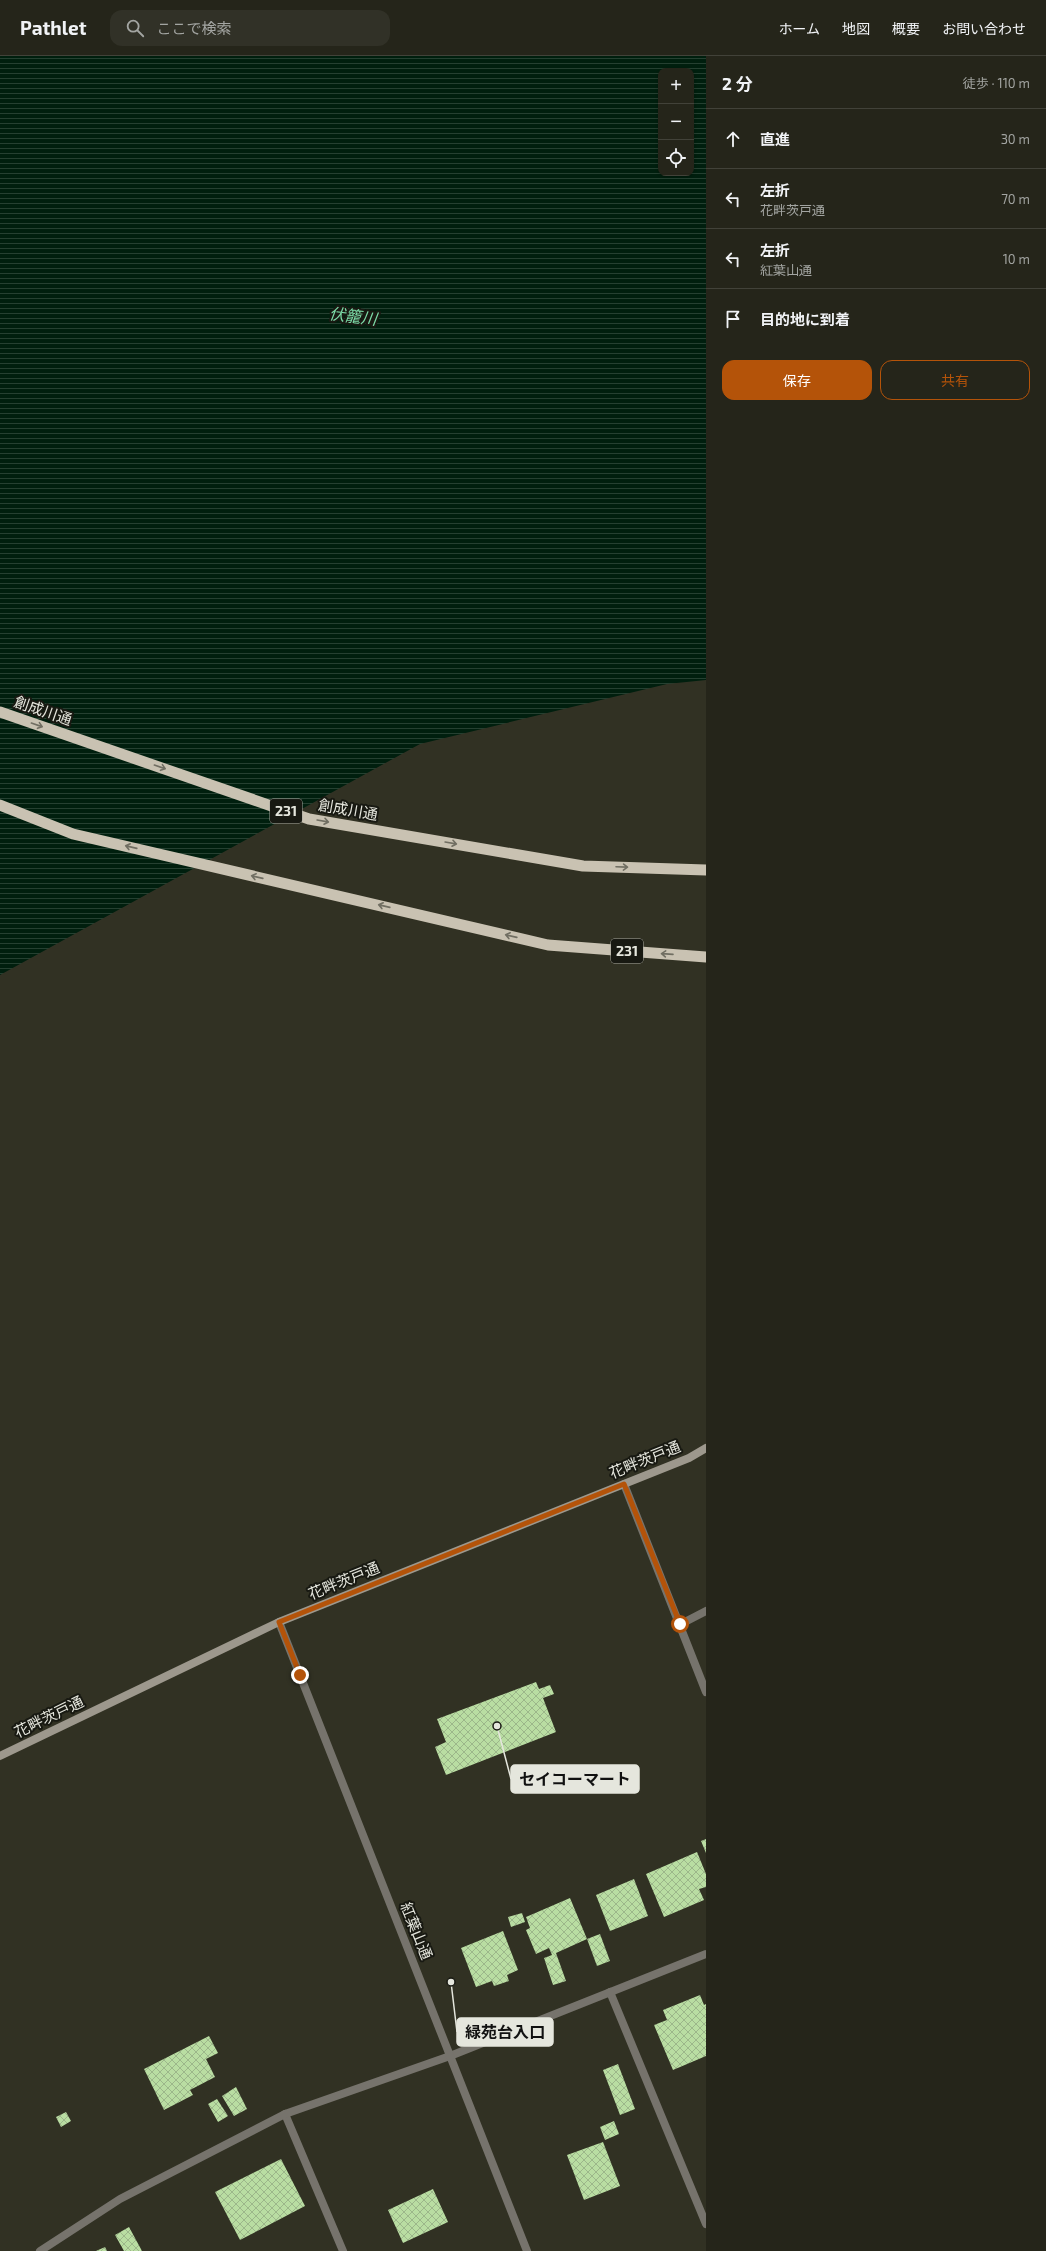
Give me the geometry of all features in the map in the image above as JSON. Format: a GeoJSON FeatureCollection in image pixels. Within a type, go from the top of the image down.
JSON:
{"type":"FeatureCollection","features":[{"type":"Feature","properties":{"kind":"highway","name":"創成川通"},"geometry":{"type":"LineString","coordinates":[[0,712],[308,819],[584,866],[706,870]]}},
{"type":"Feature","properties":{"kind":"highway","name":"231"},"geometry":{"type":"LineString","coordinates":[[0,805],[73,834],[548,945],[706,957]]}},
{"type":"Feature","properties":{"kind":"main road","name":"花畔茨戸通"},"geometry":{"type":"LineString","coordinates":[[0,1756],[279,1622],[689,1458],[706,1448]]}},
{"type":"Feature","properties":{"kind":"street"},"geometry":{"type":"LineString","coordinates":[[624,1484],[706,1692]]}},
{"type":"Feature","properties":{"kind":"street"},"geometry":{"type":"LineString","coordinates":[[680,1624],[706,1611]]}},
{"type":"Feature","properties":{"kind":"street","name":"紅葉山通"},"geometry":{"type":"LineString","coordinates":[[279,1622],[527,2251]]}},
{"type":"Feature","properties":{"kind":"street"},"geometry":{"type":"LineString","coordinates":[[40,2251],[120,2199],[285,2114],[450,2056],[706,1954]]}},
{"type":"Feature","properties":{"kind":"street"},"geometry":{"type":"LineString","coordinates":[[610,1992],[706,2224]]}},
{"type":"Feature","properties":{"kind":"street"},"geometry":{"type":"LineString","coordinates":[[285,2114],[344,2251]]}},
{"type":"Feature","properties":{"kind":"water","name":"伏籠川"},"geometry":{"type":"Polygon","coordinates":[[[0,56],[706,56],[706,680],[667,684],[420,744],[0,975],[0,56]]]}},
{"type":"Feature","properties":{"kind":"building"},"geometry":{"type":"Polygon","coordinates":[[[536,1682],[539,1689],[550,1685],[554,1694],[543,1698],[556,1732],[446,1775],[435,1747],[446,1742],[437,1719],[536,1682]]]}},
{"type":"Feature","properties":{"kind":"building"},"geometry":{"type":"Polygon","coordinates":[[[706,1839],[706,1853],[701,1841],[706,1839]]]}},
{"type":"Feature","properties":{"kind":"building"},"geometry":{"type":"Polygon","coordinates":[[[697,1852],[706,1874],[706,1887],[699,1889],[704,1900],[664,1917],[646,1874],[697,1852]]]}},
{"type":"Feature","properties":{"kind":"building"},"geometry":{"type":"Polygon","coordinates":[[[634,1879],[648,1916],[610,1931],[596,1895],[634,1879]]]}},
{"type":"Feature","properties":{"kind":"building"},"geometry":{"type":"Polygon","coordinates":[[[570,1898],[587,1939],[556,1953],[566,1981],[553,1985],[544,1958],[552,1955],[549,1948],[536,1954],[526,1930],[530,1928],[526,1917],[570,1898]]]}},
{"type":"Feature","properties":{"kind":"building"},"geometry":{"type":"Polygon","coordinates":[[[522,1913],[525,1922],[511,1927],[508,1917],[522,1913]]]}},
{"type":"Feature","properties":{"kind":"building"},"geometry":{"type":"Polygon","coordinates":[[[503,1931],[518,1970],[507,1975],[509,1981],[494,1986],[492,1981],[476,1987],[461,1948],[503,1931]]]}},
{"type":"Feature","properties":{"kind":"building"},"geometry":{"type":"Polygon","coordinates":[[[600,1934],[610,1961],[597,1966],[587,1939],[600,1934]]]}},
{"type":"Feature","properties":{"kind":"building"},"geometry":{"type":"Polygon","coordinates":[[[700,1995],[704,2005],[706,2004],[706,2056],[673,2070],[654,2025],[667,2020],[663,2010],[700,1995]]]}},
{"type":"Feature","properties":{"kind":"building"},"geometry":{"type":"Polygon","coordinates":[[[209,2036],[218,2053],[206,2059],[215,2077],[190,2090],[193,2095],[164,2110],[144,2069],[209,2036]]]}},
{"type":"Feature","properties":{"kind":"building"},"geometry":{"type":"Polygon","coordinates":[[[618,2064],[635,2109],[620,2115],[603,2070],[618,2064]]]}},
{"type":"Feature","properties":{"kind":"building"},"geometry":{"type":"Polygon","coordinates":[[[236,2087],[247,2109],[234,2116],[222,2096],[236,2087]]]}},
{"type":"Feature","properties":{"kind":"building"},"geometry":{"type":"Polygon","coordinates":[[[217,2099],[228,2116],[218,2122],[208,2104],[217,2099]]]}},
{"type":"Feature","properties":{"kind":"building"},"geometry":{"type":"Polygon","coordinates":[[[66,2112],[71,2121],[61,2127],[56,2117],[66,2112]]]}},
{"type":"Feature","properties":{"kind":"building"},"geometry":{"type":"Polygon","coordinates":[[[614,2121],[619,2134],[605,2140],[600,2127],[614,2121]]]}},
{"type":"Feature","properties":{"kind":"building"},"geometry":{"type":"Polygon","coordinates":[[[603,2142],[620,2186],[584,2200],[567,2155],[603,2142]]]}},
{"type":"Feature","properties":{"kind":"building"},"geometry":{"type":"Polygon","coordinates":[[[281,2159],[305,2206],[240,2240],[215,2192],[281,2159]]]}},
{"type":"Feature","properties":{"kind":"building"},"geometry":{"type":"Polygon","coordinates":[[[433,2189],[448,2222],[403,2243],[388,2210],[433,2189]]]}},
{"type":"Feature","properties":{"kind":"building"},"geometry":{"type":"Polygon","coordinates":[[[129,2227],[142,2251],[124,2251],[115,2235],[129,2227]]]}},
{"type":"Feature","properties":{"kind":"building"},"geometry":{"type":"Polygon","coordinates":[[[105,2247],[107,2251],[96,2251],[105,2247]]]}},
{"type":"Feature","properties":{"kind":"place","name":"セイコーマート"},"geometry":{"type":"Point","coordinates":[497,1726]}},
{"type":"Feature","properties":{"kind":"place","name":"緑苑台入口"},"geometry":{"type":"Point","coordinates":[451,1982]}},
{"type":"Feature","properties":{"kind":"route"},"geometry":{"type":"LineString","coordinates":[[300,1675],[279,1622],[624,1484],[680,1624]]}}]}
